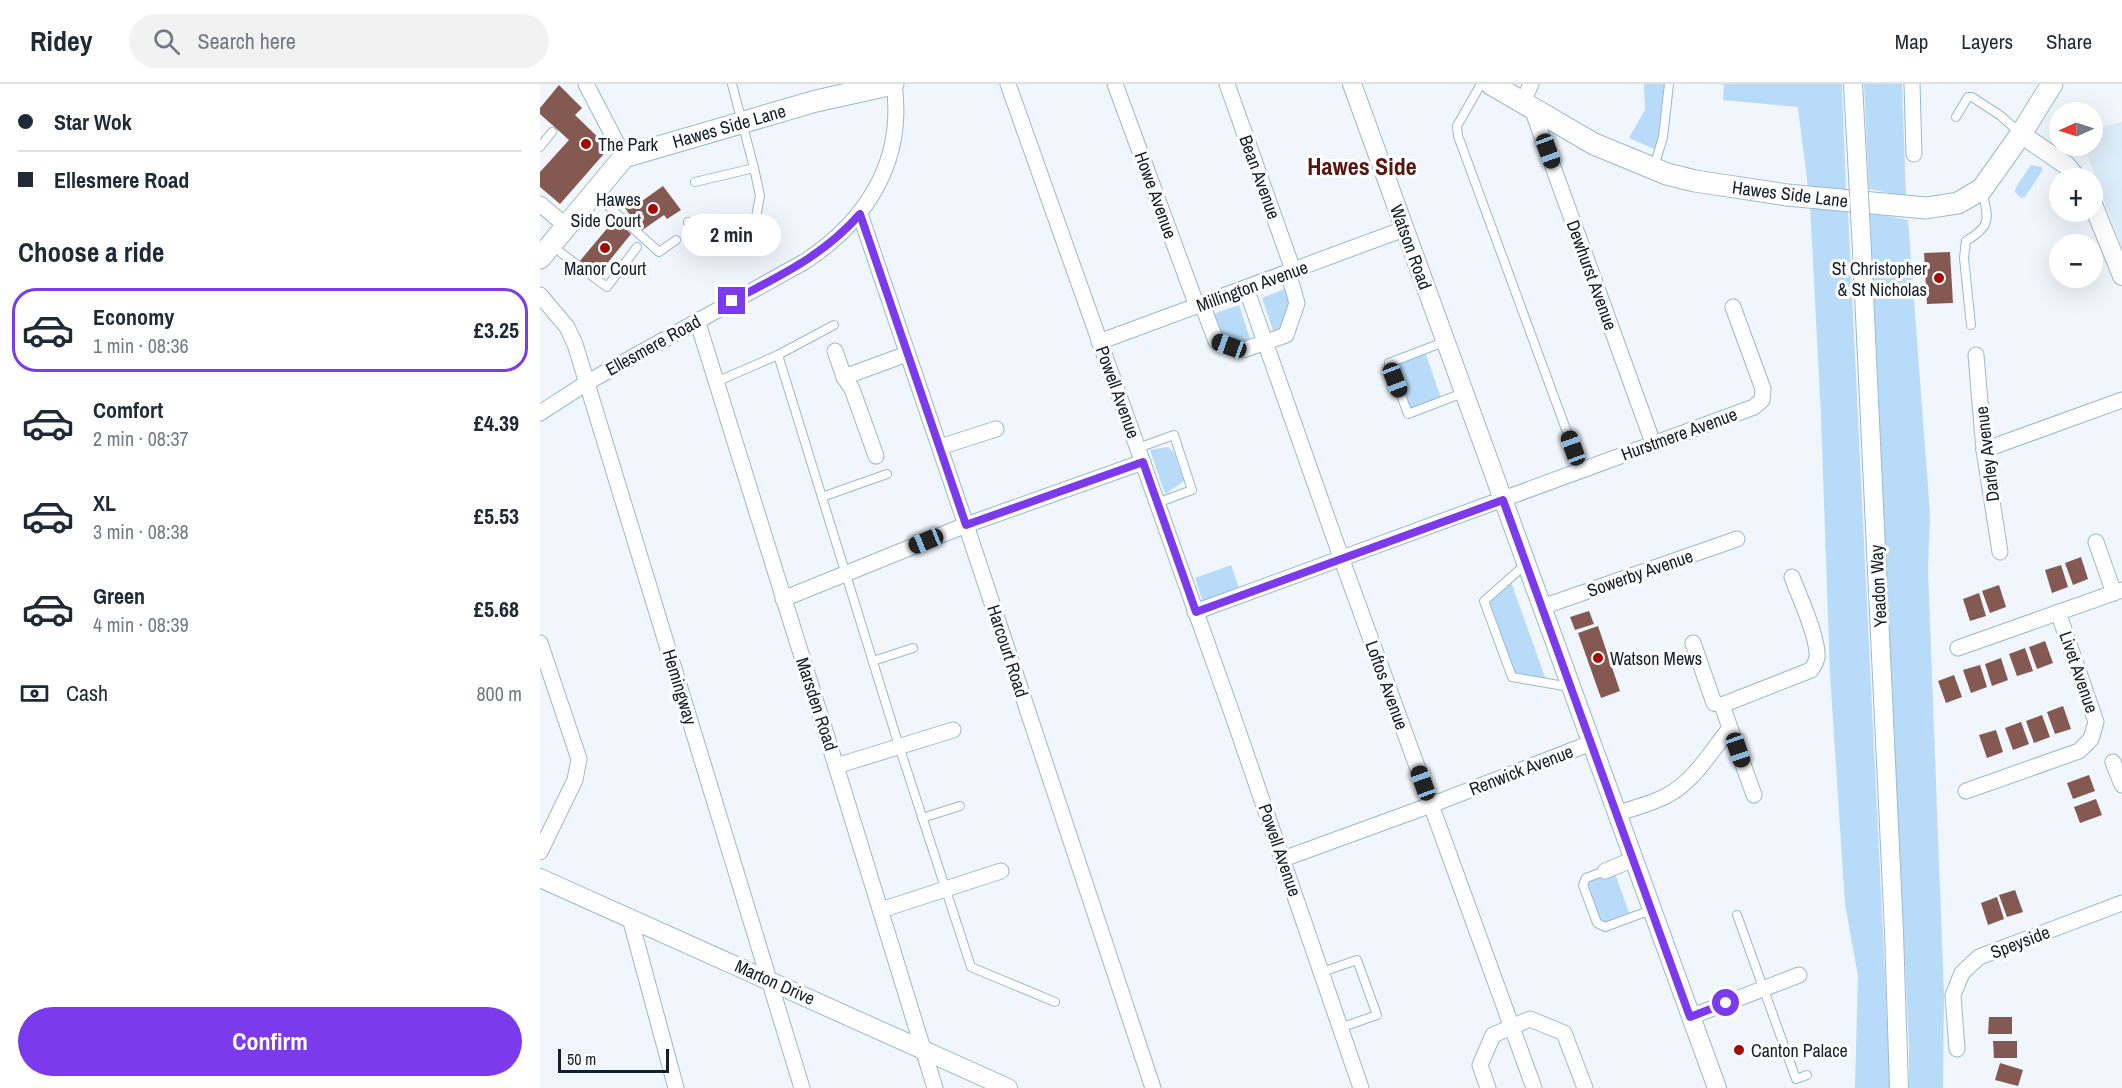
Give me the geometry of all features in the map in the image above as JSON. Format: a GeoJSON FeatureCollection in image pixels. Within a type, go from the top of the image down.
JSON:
{"type":"FeatureCollection","features":[{"type":"Feature","properties":{"kind":"main road","name":"Hawes Side Lane"},"geometry":{"type":"LineString","coordinates":[[624,157],[816,101],[893,84]]}},
{"type":"Feature","properties":{"kind":"main road","name":"Hawes Side Lane"},"geometry":{"type":"LineString","coordinates":[[1491,84],[1528,97],[1594,144],[1653,168],[1695,181],[1787,195],[1926,208],[1958,203],[1982,189],[2021,134],[2052,84]]}},
{"type":"Feature","properties":{"kind":"main road"},"geometry":{"type":"LineString","coordinates":[[545,252],[624,157]]}},
{"type":"Feature","properties":{"kind":"street"},"geometry":{"type":"LineString","coordinates":[[586,84],[624,157]]}},
{"type":"Feature","properties":{"kind":"street","name":"Ellesmere Road"},"geometry":{"type":"LineString","coordinates":[[540,413],[562,396],[804,262],[838,238],[860,214],[875,190],[892,147],[897,105],[893,84]]}},
{"type":"Feature","properties":{"kind":"street","name":"Powell Avenue"},"geometry":{"type":"LineString","coordinates":[[1008,84],[1283,859],[1361,1088]]}},
{"type":"Feature","properties":{"kind":"street","name":"Howe Avenue"},"geometry":{"type":"LineString","coordinates":[[1114,84],[1199,305]]}},
{"type":"Feature","properties":{"kind":"street","name":"Bean Avenue"},"geometry":{"type":"LineString","coordinates":[[1227,84],[1291,271]]}},
{"type":"Feature","properties":{"kind":"street","name":"Watson Road"},"geometry":{"type":"LineString","coordinates":[[1352,84],[1717,1088]]}},
{"type":"Feature","properties":{"kind":"street","name":"Yeadon Way"},"geometry":{"type":"LineString","coordinates":[[1853,84],[1894,932],[1899,1088]]}},
{"type":"Feature","properties":{"kind":"street"},"geometry":{"type":"LineString","coordinates":[[1912,84],[1914,153]]}},
{"type":"Feature","properties":{"kind":"street","name":"Dewhurst Avenue"},"geometry":{"type":"LineString","coordinates":[[1528,97],[1653,443]]}},
{"type":"Feature","properties":{"kind":"street"},"geometry":{"type":"LineString","coordinates":[[2021,134],[2069,168]]}},
{"type":"Feature","properties":{"kind":"street"},"geometry":{"type":"LineString","coordinates":[[540,204],[566,226]]}},
{"type":"Feature","properties":{"kind":"street","name":"Harcourt Road"},"geometry":{"type":"LineString","coordinates":[[860,214],[1153,1088]]}},
{"type":"Feature","properties":{"kind":"street"},"geometry":{"type":"LineString","coordinates":[[2100,222],[2122,276]]}},
{"type":"Feature","properties":{"kind":"street","name":"Millington Avenue"},"geometry":{"type":"LineString","coordinates":[[1100,342],[1404,229]]}},
{"type":"Feature","properties":{"kind":"street"},"geometry":{"type":"LineString","coordinates":[[1199,305],[1216,340],[1243,351],[1286,335],[1297,303],[1291,271]]}},
{"type":"Feature","properties":{"kind":"street","name":"Loftos Avenue"},"geometry":{"type":"LineString","coordinates":[[1246,288],[1342,560],[1534,1088]]}},
{"type":"Feature","properties":{"kind":"street","name":"Hemingway"},"geometry":{"type":"LineString","coordinates":[[540,295],[567,327],[588,382],[802,1088]]}},
{"type":"Feature","properties":{"kind":"street","name":"Hurstmere Avenue"},"geometry":{"type":"LineString","coordinates":[[1196,612],[1754,407],[1762,400],[1763,389],[1733,308]]}},
{"type":"Feature","properties":{"kind":"street","name":"Marsden Road"},"geometry":{"type":"LineString","coordinates":[[697,320],[935,1088]]}},
{"type":"Feature","properties":{"kind":"street"},"geometry":{"type":"LineString","coordinates":[[835,351],[844,376],[852,389],[876,456]]}},
{"type":"Feature","properties":{"kind":"street"},"geometry":{"type":"LineString","coordinates":[[844,376],[907,354]]}},
{"type":"Feature","properties":{"kind":"street","name":"Darley Avenue"},"geometry":{"type":"LineString","coordinates":[[1976,355],[1984,450],[2000,552]]}},
{"type":"Feature","properties":{"kind":"street"},"geometry":{"type":"LineString","coordinates":[[1984,450],[2122,400]]}},
{"type":"Feature","properties":{"kind":"street"},"geometry":{"type":"LineString","coordinates":[[939,447],[996,429]]}},
{"type":"Feature","properties":{"kind":"street"},"geometry":{"type":"LineString","coordinates":[[783,599],[1140,455]]}},
{"type":"Feature","properties":{"kind":"street","name":"Sowerby Avenue"},"geometry":{"type":"LineString","coordinates":[[1542,607],[1737,539]]}},
{"type":"Feature","properties":{"kind":"street"},"geometry":{"type":"LineString","coordinates":[[1958,648],[2118,592],[2096,542]]}},
{"type":"Feature","properties":{"kind":"street"},"geometry":{"type":"LineString","coordinates":[[1693,643],[1714,703],[1722,705],[1811,670],[1817,661],[1817,650],[1792,577]]}},
{"type":"Feature","properties":{"kind":"street","name":"Livet Avenue"},"geometry":{"type":"LineString","coordinates":[[1966,791],[2079,751],[2091,739],[2097,722],[2058,612]]}},
{"type":"Feature","properties":{"kind":"street"},"geometry":{"type":"LineString","coordinates":[[540,643],[543,661],[579,759],[575,780],[540,852]]}},
{"type":"Feature","properties":{"kind":"street"},"geometry":{"type":"LineString","coordinates":[[1722,705],[1754,795]]}},
{"type":"Feature","properties":{"kind":"street"},"geometry":{"type":"LineString","coordinates":[[1617,814],[1666,796],[1676,789],[1690,777],[1730,728]]}},
{"type":"Feature","properties":{"kind":"street"},"geometry":{"type":"LineString","coordinates":[[837,766],[953,729]]}},
{"type":"Feature","properties":{"kind":"street","name":"Renwick Avenue"},"geometry":{"type":"LineString","coordinates":[[1283,859],[1431,806],[1591,742]]}},
{"type":"Feature","properties":{"kind":"street"},"geometry":{"type":"LineString","coordinates":[[2113,762],[2122,785]]}},
{"type":"Feature","properties":{"kind":"street"},"geometry":{"type":"LineString","coordinates":[[1605,871],[1634,860]]}},
{"type":"Feature","properties":{"kind":"street"},"geometry":{"type":"LineString","coordinates":[[881,910],[1001,871]]}},
{"type":"Feature","properties":{"kind":"street","name":"Marton Drive"},"geometry":{"type":"LineString","coordinates":[[540,878],[1008,1088]]}},
{"type":"Feature","properties":{"kind":"street","name":"Speyside"},"geometry":{"type":"LineString","coordinates":[[1957,1049],[1953,995],[1962,973],[1979,957],[2122,903]]}},
{"type":"Feature","properties":{"kind":"street"},"geometry":{"type":"LineString","coordinates":[[630,918],[676,1088]]}},
{"type":"Feature","properties":{"kind":"street"},"geometry":{"type":"LineString","coordinates":[[1690,1017],[1799,975]]}},
{"type":"Feature","properties":{"kind":"street"},"geometry":{"type":"LineString","coordinates":[[1488,1088],[1480,1065],[1493,1035],[1530,1019],[1564,1033],[1585,1088]]}},
{"type":"Feature","properties":{"kind":"lane"},"geometry":{"type":"LineString","coordinates":[[688,222],[697,243],[756,217],[760,196],[732,84]]}},
{"type":"Feature","properties":{"kind":"lane"},"geometry":{"type":"LineString","coordinates":[[1481,84],[1457,126],[1458,136],[1581,470]]}},
{"type":"Feature","properties":{"kind":"lane"},"geometry":{"type":"LineString","coordinates":[[1653,168],[1663,137],[1670,84]]}},
{"type":"Feature","properties":{"kind":"lane"},"geometry":{"type":"LineString","coordinates":[[1956,117],[1968,97],[1972,97],[2001,116],[2021,134]]}},
{"type":"Feature","properties":{"kind":"lane"},"geometry":{"type":"LineString","coordinates":[[540,147],[552,132]]}},
{"type":"Feature","properties":{"kind":"lane"},"geometry":{"type":"LineString","coordinates":[[695,182],[754,168]]}},
{"type":"Feature","properties":{"kind":"lane"},"geometry":{"type":"LineString","coordinates":[[1971,325],[1964,258],[1966,241],[1986,226],[1987,214],[1982,189]]}},
{"type":"Feature","properties":{"kind":"lane"},"geometry":{"type":"LineString","coordinates":[[594,193],[659,252],[676,240]]}},
{"type":"Feature","properties":{"kind":"lane"},"geometry":{"type":"LineString","coordinates":[[545,252],[607,287],[638,247]]}},
{"type":"Feature","properties":{"kind":"lane"},"geometry":{"type":"LineString","coordinates":[[716,382],[776,356],[834,325]]}},
{"type":"Feature","properties":{"kind":"lane"},"geometry":{"type":"LineString","coordinates":[[1444,342],[1389,363],[1408,414],[1464,393]]}},
{"type":"Feature","properties":{"kind":"lane"},"geometry":{"type":"LineString","coordinates":[[776,356],[778,355],[899,746],[971,967],[1055,1002]]}},
{"type":"Feature","properties":{"kind":"lane"},"geometry":{"type":"LineString","coordinates":[[1140,455],[1174,435],[1192,490],[1157,503]]}},
{"type":"Feature","properties":{"kind":"lane"},"geometry":{"type":"LineString","coordinates":[[822,497],[886,474]]}},
{"type":"Feature","properties":{"kind":"lane"},"geometry":{"type":"LineString","coordinates":[[1526,563],[1484,601],[1512,677],[1571,687]]}},
{"type":"Feature","properties":{"kind":"lane"},"geometry":{"type":"LineString","coordinates":[[873,661],[913,648]]}},
{"type":"Feature","properties":{"kind":"lane"},"geometry":{"type":"LineString","coordinates":[[922,818],[960,806]]}},
{"type":"Feature","properties":{"kind":"lane"},"geometry":{"type":"LineString","coordinates":[[1605,871],[1586,878],[1583,885],[1597,923],[1605,927],[1652,910]]}},
{"type":"Feature","properties":{"kind":"lane"},"geometry":{"type":"LineString","coordinates":[[1737,915],[1796,1079],[1807,1075]]}},
{"type":"Feature","properties":{"kind":"lane"},"geometry":{"type":"LineString","coordinates":[[1322,972],[1358,960],[1377,1015],[1340,1028]]}},
{"type":"Feature","properties":{"kind":"shaded area"},"geometry":{"type":"Polygon","coordinates":[[[1644,84],[1669,84],[1659,151],[1629,138],[1645,110],[1644,84]]]}},
{"type":"Feature","properties":{"kind":"shaded area"},"geometry":{"type":"Polygon","coordinates":[[[1720,84],[1842,84],[1846,191],[1808,188],[1798,107],[1723,100],[1724,85],[1720,84]]]}},
{"type":"Feature","properties":{"kind":"shaded area"},"geometry":{"type":"Polygon","coordinates":[[[1864,84],[1902,84],[1906,196],[1869,189],[1864,84]]]}},
{"type":"Feature","properties":{"kind":"shaded area"},"geometry":{"type":"Polygon","coordinates":[[[2122,122],[2122,249],[2103,198],[2103,168],[2092,168],[2088,156],[2103,156],[2103,127],[2122,122]]]}},
{"type":"Feature","properties":{"kind":"shaded area"},"geometry":{"type":"Polygon","coordinates":[[[2031,165],[2042,167],[2042,171],[2025,197],[2021,198],[2015,192],[2016,187],[2031,165]]]}},
{"type":"Feature","properties":{"kind":"shaded area"},"geometry":{"type":"Polygon","coordinates":[[[1810,204],[1848,210],[1889,1088],[1855,1088],[1858,976],[1845,904],[1830,674],[1821,416],[1810,204]]]}},
{"type":"Feature","properties":{"kind":"shaded area"},"geometry":{"type":"Polygon","coordinates":[[[1870,213],[1908,220],[1930,514],[1928,570],[1944,995],[1943,1088],[1909,1088],[1909,1047],[1870,213]]]}},
{"type":"Feature","properties":{"kind":"shaded area"},"geometry":{"type":"Polygon","coordinates":[[[1292,286],[1297,303],[1276,339],[1262,298],[1292,286]]]}},
{"type":"Feature","properties":{"kind":"shaded area"},"geometry":{"type":"Polygon","coordinates":[[[1239,305],[1253,348],[1216,341],[1207,316],[1239,305]]]}},
{"type":"Feature","properties":{"kind":"shaded area"},"geometry":{"type":"Polygon","coordinates":[[[1424,349],[1442,401],[1408,414],[1389,363],[1424,349]]]}},
{"type":"Feature","properties":{"kind":"shaded area"},"geometry":{"type":"Polygon","coordinates":[[[1168,447],[1174,452],[1184,481],[1165,494],[1150,450],[1168,447]]]}},
{"type":"Feature","properties":{"kind":"shaded area"},"geometry":{"type":"Polygon","coordinates":[[[1231,565],[1240,591],[1204,605],[1195,578],[1231,565]]]}},
{"type":"Feature","properties":{"kind":"shaded area"},"geometry":{"type":"Polygon","coordinates":[[[1510,579],[1547,683],[1512,677],[1484,601],[1510,579]]]}},
{"type":"Feature","properties":{"kind":"shaded area"},"geometry":{"type":"Polygon","coordinates":[[[1613,868],[1631,918],[1605,927],[1597,923],[1583,885],[1586,878],[1613,868]]]}},
{"type":"Feature","properties":{"kind":"building","name":"The Park"},"geometry":{"type":"Polygon","coordinates":[[[559,85],[582,108],[575,115],[609,148],[560,204],[540,187],[540,172],[569,140],[540,114],[540,108],[559,85]]]}},
{"type":"Feature","properties":{"kind":"building","name":"Hawes Side Court"},"geometry":{"type":"Polygon","coordinates":[[[663,186],[681,210],[667,219],[664,215],[641,231],[625,208],[640,197],[642,201],[663,186]]]}},
{"type":"Feature","properties":{"kind":"building","name":"Manor Court"},"geometry":{"type":"Polygon","coordinates":[[[615,219],[631,234],[597,276],[579,262],[615,219]]]}},
{"type":"Feature","properties":{"kind":"building","name":"St Christopher & St Nicholas"},"geometry":{"type":"Polygon","coordinates":[[[1950,252],[1953,303],[1927,304],[1924,253],[1950,252]]]}},
{"type":"Feature","properties":{"kind":"building"},"geometry":{"type":"Polygon","coordinates":[[[2081,557],[2088,579],[2073,585],[2065,563],[2081,557]]]}},
{"type":"Feature","properties":{"kind":"building"},"geometry":{"type":"Polygon","coordinates":[[[2061,565],[2068,587],[2052,593],[2045,570],[2061,565]]]}},
{"type":"Feature","properties":{"kind":"building"},"geometry":{"type":"Polygon","coordinates":[[[1999,585],[2006,607],[1990,613],[1982,591],[1999,585]]]}},
{"type":"Feature","properties":{"kind":"building"},"geometry":{"type":"Polygon","coordinates":[[[1979,593],[1986,616],[1970,621],[1963,599],[1979,593]]]}},
{"type":"Feature","properties":{"kind":"building"},"geometry":{"type":"Polygon","coordinates":[[[1589,611],[1594,624],[1575,630],[1570,617],[1589,611]]]}},
{"type":"Feature","properties":{"kind":"building"},"geometry":{"type":"Polygon","coordinates":[[[1598,626],[1620,691],[1601,698],[1578,633],[1598,626]]]}},
{"type":"Feature","properties":{"kind":"building"},"geometry":{"type":"Polygon","coordinates":[[[2045,641],[2053,663],[2037,669],[2029,647],[2045,641]]]}},
{"type":"Feature","properties":{"kind":"building"},"geometry":{"type":"Polygon","coordinates":[[[2025,648],[2033,671],[2017,676],[2009,654],[2025,648]]]}},
{"type":"Feature","properties":{"kind":"building"},"geometry":{"type":"Polygon","coordinates":[[[2001,658],[2008,680],[1992,686],[1985,664],[2001,658]]]}},
{"type":"Feature","properties":{"kind":"building"},"geometry":{"type":"Polygon","coordinates":[[[1980,665],[1987,687],[1971,693],[1963,670],[1980,665]]]}},
{"type":"Feature","properties":{"kind":"building"},"geometry":{"type":"Polygon","coordinates":[[[1954,675],[1962,697],[1946,703],[1938,681],[1954,675]]]}},
{"type":"Feature","properties":{"kind":"building"},"geometry":{"type":"Polygon","coordinates":[[[2063,706],[2071,729],[2055,734],[2047,712],[2063,706]]]}},
{"type":"Feature","properties":{"kind":"building"},"geometry":{"type":"Polygon","coordinates":[[[2042,715],[2050,737],[2034,743],[2026,721],[2042,715]]]}},
{"type":"Feature","properties":{"kind":"building"},"geometry":{"type":"Polygon","coordinates":[[[2021,722],[2029,744],[2013,750],[2005,728],[2021,722]]]}},
{"type":"Feature","properties":{"kind":"building"},"geometry":{"type":"Polygon","coordinates":[[[1996,730],[2003,752],[1987,758],[1979,735],[1996,730]]]}},
{"type":"Feature","properties":{"kind":"building"},"geometry":{"type":"Polygon","coordinates":[[[2089,775],[2095,791],[2073,799],[2067,783],[2089,775]]]}},
{"type":"Feature","properties":{"kind":"building"},"geometry":{"type":"Polygon","coordinates":[[[2096,799],[2102,815],[2080,823],[2074,807],[2096,799]]]}},
{"type":"Feature","properties":{"kind":"building"},"geometry":{"type":"Polygon","coordinates":[[[2015,890],[2023,912],[2007,917],[1999,895],[2015,890]]]}},
{"type":"Feature","properties":{"kind":"building"},"geometry":{"type":"Polygon","coordinates":[[[1997,897],[2004,919],[1988,925],[1981,903],[1997,897]]]}},
{"type":"Feature","properties":{"kind":"building"},"geometry":{"type":"Polygon","coordinates":[[[1989,1017],[2012,1017],[2012,1034],[1988,1034],[1989,1017]]]}},
{"type":"Feature","properties":{"kind":"building"},"geometry":{"type":"Polygon","coordinates":[[[1993,1041],[2017,1041],[2017,1058],[1994,1058],[1993,1041]]]}},
{"type":"Feature","properties":{"kind":"building"},"geometry":{"type":"Polygon","coordinates":[[[2000,1063],[2023,1070],[2018,1086],[1995,1080],[2000,1063]]]}},
{"type":"Feature","properties":{"kind":"place","name":"The Park"},"geometry":{"type":"Point","coordinates":[586,144]}},
{"type":"Feature","properties":{"kind":"place","name":"Hawes Side Court"},"geometry":{"type":"Point","coordinates":[653,209]}},
{"type":"Feature","properties":{"kind":"place","name":"Manor Court"},"geometry":{"type":"Point","coordinates":[605,248]}},
{"type":"Feature","properties":{"kind":"place","name":"St Christopher & St Nicholas"},"geometry":{"type":"Point","coordinates":[1939,278]}},
{"type":"Feature","properties":{"kind":"place","name":"Watson Mews"},"geometry":{"type":"Point","coordinates":[1598,658]}},
{"type":"Feature","properties":{"kind":"place","name":"Canton Palace"},"geometry":{"type":"Point","coordinates":[1739,1050]}},
{"type":"Feature","properties":{"kind":"district","name":"Hawes Side"},"geometry":{"type":"Point","coordinates":[1362,166]}},
{"type":"Feature","properties":{"kind":"route"},"geometry":{"type":"LineString","coordinates":[[732,301],[824,249],[860,214],[966,525],[1143,462],[1196,612],[1503,500],[1690,1017],[1726,1003]]}}]}
